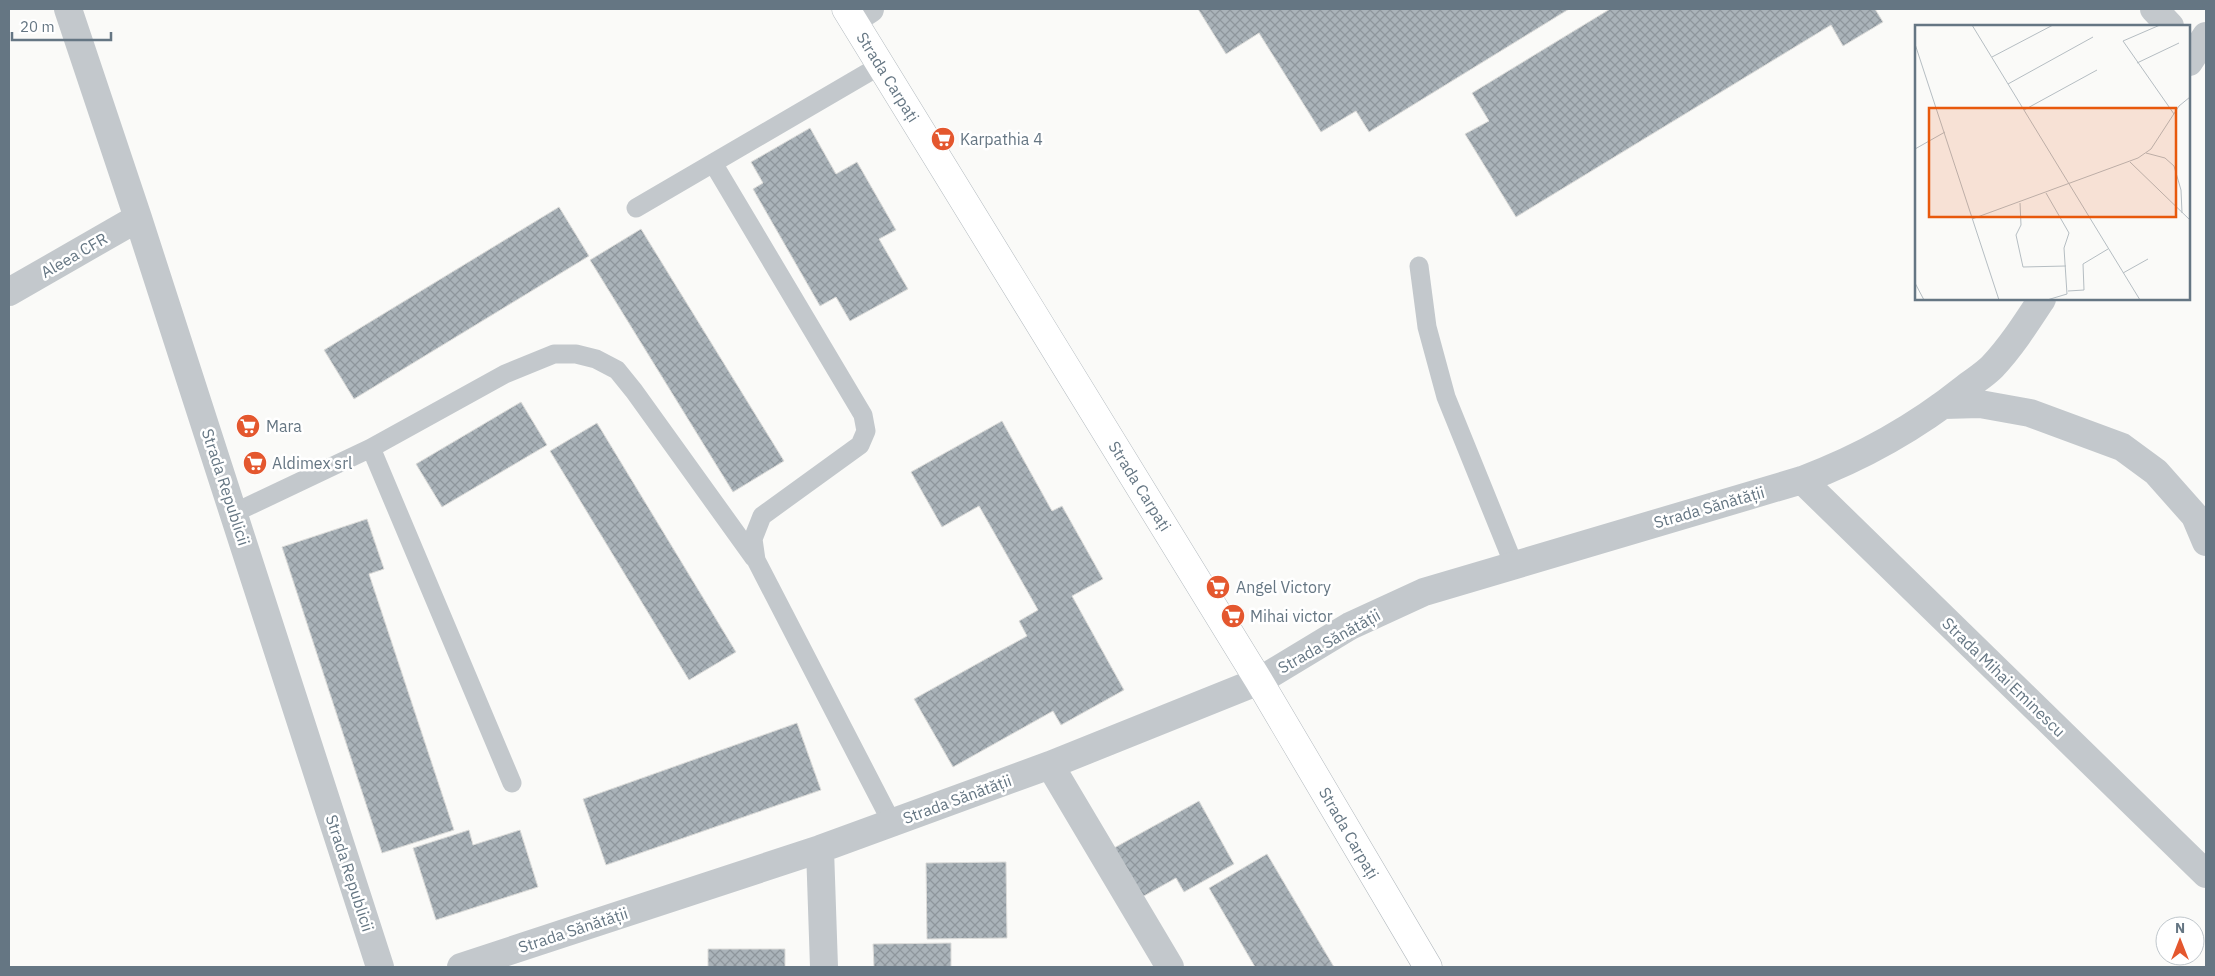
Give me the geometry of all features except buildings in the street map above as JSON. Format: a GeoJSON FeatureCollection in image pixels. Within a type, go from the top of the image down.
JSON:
{"type":"FeatureCollection","features":[{"type":"Feature","properties":{"kind":"street","name":"Strada Republicii"},"geometry":{"type":"LineString","coordinates":[[68,9],[138,218],[380,967]]}},
{"type":"Feature","properties":{"kind":"street"},"geometry":{"type":"LineString","coordinates":[[2154,9],[2169,25]]}},
{"type":"Feature","properties":{"kind":"street","name":"Strada Carpați"},"geometry":{"type":"LineString","coordinates":[[856,12],[881,65],[1260,681],[1428,967]]}},
{"type":"Feature","properties":{"kind":"street","name":"Aleea CFR"},"geometry":{"type":"LineString","coordinates":[[9,292],[138,218]]}},
{"type":"Feature","properties":{"kind":"street","name":"Strada Sănătății"},"geometry":{"type":"LineString","coordinates":[[461,967],[820,850],[1050,765],[1260,681],[1350,626],[1424,592],[1802,480],[1845,464],[1874,449],[1944,405],[1991,367],[2027,322],[2041,300]]}},
{"type":"Feature","properties":{"kind":"street"},"geometry":{"type":"LineString","coordinates":[[1944,405],[1980,404],[2030,413],[2122,447],[2156,472],[2195,516],[2206,542]]}},
{"type":"Feature","properties":{"kind":"street","name":"Strada Mihai Eminescu"},"geometry":{"type":"LineString","coordinates":[[1802,480],[2206,874]]}},
{"type":"Feature","properties":{"kind":"street"},"geometry":{"type":"LineString","coordinates":[[1050,765],[1170,967]]}},
{"type":"Feature","properties":{"kind":"street"},"geometry":{"type":"LineString","coordinates":[[820,850],[824,967]]}},
{"type":"Feature","properties":{"kind":"lane"},"geometry":{"type":"LineString","coordinates":[[636,208],[881,65]]}},
{"type":"Feature","properties":{"kind":"lane"},"geometry":{"type":"LineString","coordinates":[[713,163],[863,415],[866,431],[860,445],[762,516],[752,539],[756,560]]}},
{"type":"Feature","properties":{"kind":"lane"},"geometry":{"type":"LineString","coordinates":[[1419,266],[1427,328],[1446,397],[1514,565]]}},
{"type":"Feature","properties":{"kind":"lane"},"geometry":{"type":"LineString","coordinates":[[234,513],[371,448],[505,374],[532,362],[554,354],[576,354],[596,359],[616,370],[634,391],[756,560],[892,823]]}},
{"type":"Feature","properties":{"kind":"lane"},"geometry":{"type":"LineString","coordinates":[[371,448],[512,783]]}},
{"type":"Feature","properties":{"kind":"place","name":"Karpathia 4"},"geometry":{"type":"Point","coordinates":[943,139]}},
{"type":"Feature","properties":{"kind":"place","name":"Mara"},"geometry":{"type":"Point","coordinates":[248,426]}},
{"type":"Feature","properties":{"kind":"place","name":"Aldimex srl"},"geometry":{"type":"Point","coordinates":[255,463]}},
{"type":"Feature","properties":{"kind":"place","name":"Angel Victory"},"geometry":{"type":"Point","coordinates":[1218,587]}},
{"type":"Feature","properties":{"kind":"place","name":"Mihai victor"},"geometry":{"type":"Point","coordinates":[1233,616]}}]}
